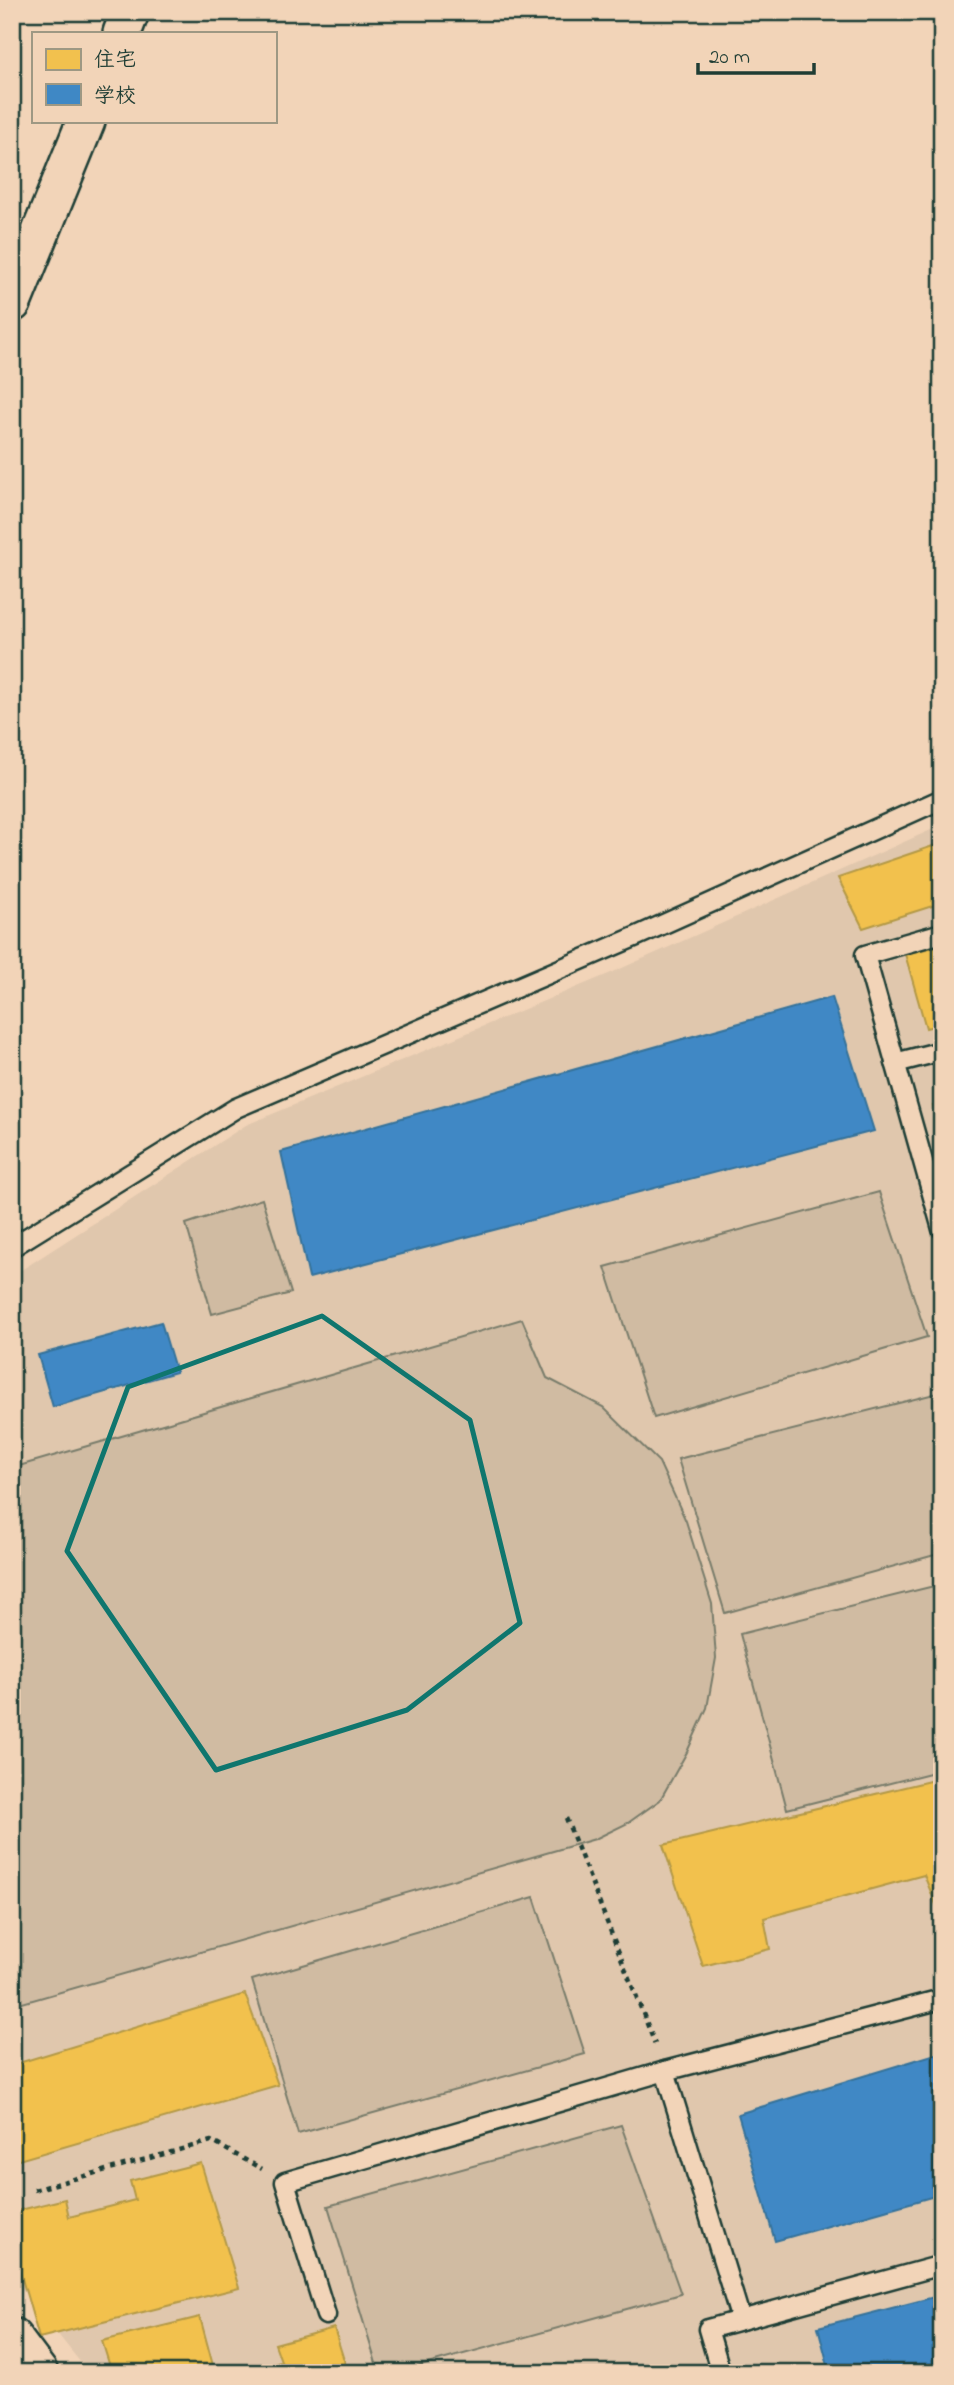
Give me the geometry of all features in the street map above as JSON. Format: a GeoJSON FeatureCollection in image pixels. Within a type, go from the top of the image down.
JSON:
{"type":"FeatureCollection","features":[{"type":"Feature","properties":{"kind":"street"},"geometry":{"type":"LineString","coordinates":[[122,32],[130,12]]}},
{"type":"Feature","properties":{"kind":"street"},"geometry":{"type":"LineString","coordinates":[[12,303],[86,122]]}},
{"type":"Feature","properties":{"kind":"street"},"geometry":{"type":"LineString","coordinates":[[12,2337],[38,2373]]}},
{"type":"Feature","properties":{"kind":"lane"},"geometry":{"type":"LineString","coordinates":[[12,1247],[236,1108],[637,936],[942,799]]}},
{"type":"Feature","properties":{"kind":"lane"},"geometry":{"type":"LineString","coordinates":[[940,1216],[865,955],[942,933]]}},
{"type":"Feature","properties":{"kind":"lane"},"geometry":{"type":"LineString","coordinates":[[895,1063],[942,1051]]}},
{"type":"Feature","properties":{"kind":"lane"},"geometry":{"type":"LineString","coordinates":[[326,2315],[285,2182],[665,2071],[942,1998]]}},
{"type":"Feature","properties":{"kind":"lane"},"geometry":{"type":"LineString","coordinates":[[665,2071],[741,2320]]}},
{"type":"Feature","properties":{"kind":"lane"},"geometry":{"type":"LineString","coordinates":[[721,2373],[709,2329],[942,2265]]}},
{"type":"Feature","properties":{"kind":"path"},"geometry":{"type":"LineString","coordinates":[[566,1818],[665,2071]]}},
{"type":"Feature","properties":{"kind":"path"},"geometry":{"type":"LineString","coordinates":[[34,2190],[211,2141],[285,2182]]}},
{"type":"Feature","properties":{"kind":"highlighted area"},"geometry":{"type":"Polygon","coordinates":[[[322,1316],[470,1420],[520,1623],[407,1710],[216,1770],[67,1551],[128,1387],[322,1316]]]}},
{"type":"Feature","properties":{"kind":"shaded area"},"geometry":{"type":"Polygon","coordinates":[[[942,825],[942,2373],[89,2373],[12,2277],[12,1276],[246,1125],[611,973],[942,825]]]}},
{"type":"Feature","properties":{"kind":"shaded area"},"geometry":{"type":"Polygon","coordinates":[[[879,1192],[927,1337],[654,1418],[605,1267],[879,1192]]]}},
{"type":"Feature","properties":{"kind":"shaded area"},"geometry":{"type":"Polygon","coordinates":[[[262,1199],[291,1293],[212,1314],[186,1224],[262,1199]]]}},
{"type":"Feature","properties":{"kind":"shaded area"},"geometry":{"type":"Polygon","coordinates":[[[522,1319],[547,1378],[603,1407],[659,1462],[686,1521],[712,1604],[716,1658],[707,1708],[687,1752],[660,1800],[628,1823],[595,1839],[12,2006],[12,1468],[522,1319]]]}},
{"type":"Feature","properties":{"kind":"shaded area"},"geometry":{"type":"Polygon","coordinates":[[[942,1392],[942,1553],[725,1613],[678,1459],[942,1392]]]}},
{"type":"Feature","properties":{"kind":"shaded area"},"geometry":{"type":"Polygon","coordinates":[[[942,1584],[942,1770],[787,1809],[740,1634],[942,1584]]]}},
{"type":"Feature","properties":{"kind":"shaded area"},"geometry":{"type":"Polygon","coordinates":[[[534,1897],[585,2054],[298,2134],[252,1980],[534,1897]]]}},
{"type":"Feature","properties":{"kind":"shaded area"},"geometry":{"type":"Polygon","coordinates":[[[621,2125],[681,2294],[395,2373],[379,2373],[328,2206],[621,2125]]]}},
{"type":"Feature","properties":{"kind":"building: 住宅"},"geometry":{"type":"Polygon","coordinates":[[[942,843],[942,903],[863,928],[838,878],[942,843]]]}},
{"type":"Feature","properties":{"kind":"building: 住宅"},"geometry":{"type":"Polygon","coordinates":[[[942,945],[942,1024],[926,1028],[905,954],[942,945]]]}},
{"type":"Feature","properties":{"kind":"building: 住宅"},"geometry":{"type":"Polygon","coordinates":[[[942,1101],[942,1133],[933,1105],[942,1101]]]}},
{"type":"Feature","properties":{"kind":"building: 住宅"},"geometry":{"type":"Polygon","coordinates":[[[942,1778],[942,1919],[924,1875],[764,1918],[770,1949],[703,1966],[663,1845],[942,1778]]]}},
{"type":"Feature","properties":{"kind":"building: 住宅"},"geometry":{"type":"Polygon","coordinates":[[[245,1994],[278,2085],[12,2162],[12,2065],[245,1994]]]}},
{"type":"Feature","properties":{"kind":"building: 住宅"},"geometry":{"type":"Polygon","coordinates":[[[201,2163],[239,2288],[39,2338],[12,2244],[12,2212],[65,2199],[69,2217],[135,2200],[130,2181],[201,2163]]]}},
{"type":"Feature","properties":{"kind":"building: 住宅"},"geometry":{"type":"Polygon","coordinates":[[[200,2317],[215,2373],[112,2373],[102,2341],[200,2317]]]}},
{"type":"Feature","properties":{"kind":"building: 住宅"},"geometry":{"type":"Polygon","coordinates":[[[334,2328],[348,2373],[235,2373],[281,2361],[275,2344],[334,2328]]]}},
{"type":"Feature","properties":{"kind":"building: 学校"},"geometry":{"type":"Polygon","coordinates":[[[832,997],[874,1131],[309,1278],[281,1152],[832,997]]]}},
{"type":"Feature","properties":{"kind":"building: 学校"},"geometry":{"type":"Polygon","coordinates":[[[161,1322],[176,1372],[53,1407],[38,1355],[161,1322]]]}},
{"type":"Feature","properties":{"kind":"building: 学校"},"geometry":{"type":"Polygon","coordinates":[[[942,2052],[942,2194],[775,2241],[738,2114],[942,2052]]]}},
{"type":"Feature","properties":{"kind":"building: 学校"},"geometry":{"type":"Polygon","coordinates":[[[942,2295],[942,2373],[816,2373],[829,2369],[818,2327],[942,2295]]]}}]}
